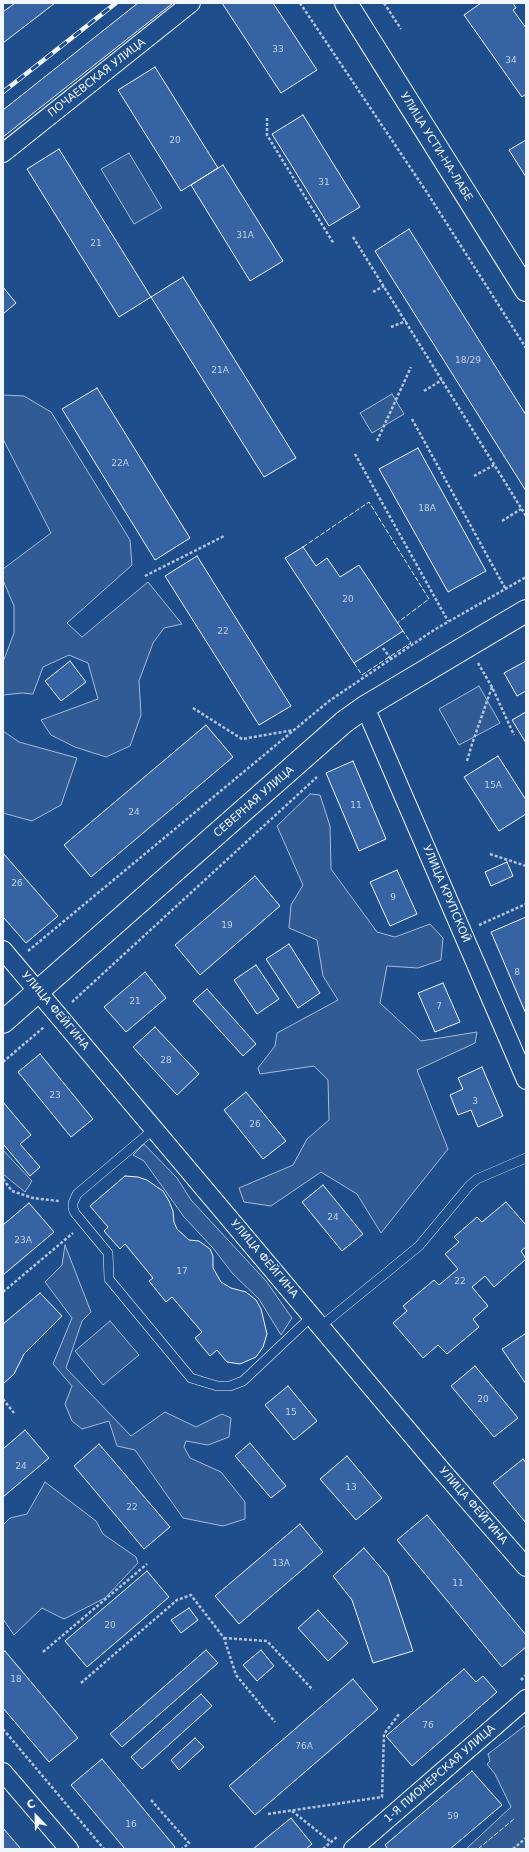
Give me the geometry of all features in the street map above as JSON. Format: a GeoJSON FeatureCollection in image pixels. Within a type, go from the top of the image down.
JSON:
{"type":"FeatureCollection","features":[{"type":"Feature","properties":{"kind":"street","name":"ПОЧАЕВСКАЯ УЛИЦА"},"geometry":{"type":"LineString","coordinates":[[3,153],[191,3]]}},
{"type":"Feature","properties":{"kind":"street","name":"УЛИЦА УСТИ-НА-ЛАБЕ"},"geometry":{"type":"LineString","coordinates":[[346,3],[526,290]]}},
{"type":"Feature","properties":{"kind":"street","name":"СЕВЕРНАЯ УЛИЦА"},"geometry":{"type":"LineString","coordinates":[[3,1022],[344,722],[365,707],[526,611]]}},
{"type":"Feature","properties":{"kind":"street","name":"УЛИЦА КРУПСКОЙ"},"geometry":{"type":"LineString","coordinates":[[365,707],[526,1080]]}},
{"type":"Feature","properties":{"kind":"street","name":"УЛИЦА ФЕЙГИНА"},"geometry":{"type":"LineString","coordinates":[[8,956],[443,1472],[526,1567]]}},
{"type":"Feature","properties":{"kind":"street","name":"1-Я ПИОНЕРСКАЯ УЛИЦА"},"geometry":{"type":"LineString","coordinates":[[353,1849],[526,1699]]}},
{"type":"Feature","properties":{"kind":"street"},"geometry":{"type":"LineString","coordinates":[[3,1772],[69,1849]]}},
{"type":"Feature","properties":{"kind":"lane"},"geometry":{"type":"LineString","coordinates":[[154,1129],[77,1194],[73,1203],[75,1213],[108,1253],[109,1279],[191,1378],[217,1386],[230,1386],[243,1381],[317,1321],[419,1246],[469,1186],[477,1179],[526,1158]]}},
{"type":"Feature","properties":{"kind":"path"},"geometry":{"type":"LineString","coordinates":[[300,3],[426,191],[526,348]]}},
{"type":"Feature","properties":{"kind":"path"},"geometry":{"type":"LineString","coordinates":[[384,3],[401,29]]}},
{"type":"Feature","properties":{"kind":"path"},"geometry":{"type":"LineString","coordinates":[[267,118],[267,135],[334,244]]}},
{"type":"Feature","properties":{"kind":"path"},"geometry":{"type":"LineString","coordinates":[[353,237],[526,516]]}},
{"type":"Feature","properties":{"kind":"path"},"geometry":{"type":"LineString","coordinates":[[373,292],[384,286]]}},
{"type":"Feature","properties":{"kind":"path"},"geometry":{"type":"LineString","coordinates":[[391,327],[406,321]]}},
{"type":"Feature","properties":{"kind":"path"},"geometry":{"type":"LineString","coordinates":[[376,441],[411,367]]}},
{"type":"Feature","properties":{"kind":"path"},"geometry":{"type":"LineString","coordinates":[[424,391],[442,380]]}},
{"type":"Feature","properties":{"kind":"path"},"geometry":{"type":"LineString","coordinates":[[412,419],[505,588]]}},
{"type":"Feature","properties":{"kind":"path"},"geometry":{"type":"LineString","coordinates":[[355,454],[448,621]]}},
{"type":"Feature","properties":{"kind":"path"},"geometry":{"type":"LineString","coordinates":[[474,476],[494,465]]}},
{"type":"Feature","properties":{"kind":"path"},"geometry":{"type":"LineString","coordinates":[[502,521],[521,509]]}},
{"type":"Feature","properties":{"kind":"path"},"geometry":{"type":"LineString","coordinates":[[145,576],[224,536]]}},
{"type":"Feature","properties":{"kind":"path"},"geometry":{"type":"LineString","coordinates":[[8,956],[329,701],[448,621],[526,577]]}},
{"type":"Feature","properties":{"kind":"path"},"geometry":{"type":"LineString","coordinates":[[383,648],[391,659]]}},
{"type":"Feature","properties":{"kind":"path"},"geometry":{"type":"LineString","coordinates":[[472,666],[478,662],[492,687],[514,735]]}},
{"type":"Feature","properties":{"kind":"path"},"geometry":{"type":"LineString","coordinates":[[467,761],[492,687]]}},
{"type":"Feature","properties":{"kind":"path"},"geometry":{"type":"LineString","coordinates":[[193,708],[242,739],[294,730]]}},
{"type":"Feature","properties":{"kind":"path"},"geometry":{"type":"LineString","coordinates":[[3,1062],[58,1014],[320,773]]}},
{"type":"Feature","properties":{"kind":"path"},"geometry":{"type":"LineString","coordinates":[[490,854],[526,866]]}},
{"type":"Feature","properties":{"kind":"path"},"geometry":{"type":"LineString","coordinates":[[462,933],[526,904]]}},
{"type":"Feature","properties":{"kind":"path"},"geometry":{"type":"LineString","coordinates":[[3,1179],[12,1191],[33,1198],[73,1203]]}},
{"type":"Feature","properties":{"kind":"path"},"geometry":{"type":"LineString","coordinates":[[3,1292],[84,1224]]}},
{"type":"Feature","properties":{"kind":"path"},"geometry":{"type":"LineString","coordinates":[[3,1399],[14,1413]]}},
{"type":"Feature","properties":{"kind":"path"},"geometry":{"type":"LineString","coordinates":[[43,1652],[147,1564]]}},
{"type":"Feature","properties":{"kind":"path"},"geometry":{"type":"LineString","coordinates":[[81,1683],[177,1600],[191,1595],[224,1638],[236,1675],[275,1722]]}},
{"type":"Feature","properties":{"kind":"path"},"geometry":{"type":"LineString","coordinates":[[224,1638],[267,1641],[313,1690]]}},
{"type":"Feature","properties":{"kind":"path"},"geometry":{"type":"LineString","coordinates":[[268,1814],[382,1797],[384,1734],[399,1714]]}},
{"type":"Feature","properties":{"kind":"path"},"geometry":{"type":"LineString","coordinates":[[3,1729],[104,1849]]}},
{"type":"Feature","properties":{"kind":"path"},"geometry":{"type":"LineString","coordinates":[[151,1800],[189,1843],[182,1849]]}},
{"type":"Feature","properties":{"kind":"path"},"geometry":{"type":"LineString","coordinates":[[291,1811],[331,1842]]}},
{"type":"Feature","properties":{"kind":"path"},"geometry":{"type":"LineString","coordinates":[[513,1849],[526,1838]]}},
{"type":"Feature","properties":{"kind":"shaded area"},"geometry":{"type":"Polygon","coordinates":[[[129,153],[162,208],[134,224],[101,169],[129,153]]]}},
{"type":"Feature","properties":{"kind":"shaded area"},"geometry":{"type":"Polygon","coordinates":[[[392,394],[404,414],[372,433],[360,413],[392,394]]]}},
{"type":"Feature","properties":{"kind":"shaded area"},"geometry":{"type":"Polygon","coordinates":[[[3,395],[24,396],[51,412],[130,540],[132,565],[67,623],[82,637],[148,582],[182,624],[164,628],[153,643],[139,681],[141,715],[130,746],[106,757],[75,747],[51,735],[41,720],[98,699],[88,663],[69,655],[43,667],[33,694],[22,693],[3,695],[3,662],[14,633],[14,606],[3,580],[3,569],[51,533],[3,439],[3,395]]]}},
{"type":"Feature","properties":{"kind":"shaded area"},"geometry":{"type":"Polygon","coordinates":[[[479,686],[500,723],[459,745],[439,709],[479,686]]]}},
{"type":"Feature","properties":{"kind":"shaded area"},"geometry":{"type":"Polygon","coordinates":[[[3,731],[19,742],[77,758],[61,805],[32,821],[3,813],[3,731]]]}},
{"type":"Feature","properties":{"kind":"shaded area"},"geometry":{"type":"Polygon","coordinates":[[[310,794],[320,795],[330,826],[331,869],[377,932],[395,937],[430,924],[443,938],[441,960],[418,968],[387,966],[380,1003],[421,1041],[477,1032],[475,1043],[417,1070],[448,1149],[381,1233],[357,1194],[321,1172],[271,1206],[244,1202],[239,1188],[293,1165],[307,1139],[329,1120],[328,1080],[314,1066],[260,1074],[258,1068],[275,1046],[277,1033],[338,1000],[323,976],[317,940],[289,928],[291,905],[303,885],[277,826],[310,794]]]}},
{"type":"Feature","properties":{"kind":"shaded area"},"geometry":{"type":"Polygon","coordinates":[[[144,1144],[177,1178],[191,1200],[266,1281],[292,1318],[281,1335],[259,1299],[233,1274],[213,1248],[184,1217],[144,1161],[133,1155],[144,1144]]]}},
{"type":"Feature","properties":{"kind":"shaded area"},"geometry":{"type":"Polygon","coordinates":[[[3,1150],[32,1181],[25,1192],[3,1174],[3,1150]]]}},
{"type":"Feature","properties":{"kind":"shaded area"},"geometry":{"type":"Polygon","coordinates":[[[65,1245],[91,1312],[82,1321],[66,1368],[131,1436],[165,1412],[196,1427],[222,1414],[231,1418],[229,1437],[208,1445],[186,1441],[184,1447],[190,1458],[221,1472],[245,1502],[245,1519],[223,1526],[183,1518],[135,1450],[117,1446],[109,1421],[82,1429],[72,1421],[65,1404],[72,1386],[53,1364],[72,1318],[45,1282],[62,1265],[65,1245]]]}},
{"type":"Feature","properties":{"kind":"shaded area"},"geometry":{"type":"Polygon","coordinates":[[[110,1321],[139,1355],[103,1385],[75,1351],[110,1321]]]}},
{"type":"Feature","properties":{"kind":"shaded area"},"geometry":{"type":"Polygon","coordinates":[[[45,1482],[96,1521],[103,1534],[136,1557],[138,1563],[105,1598],[64,1619],[42,1608],[14,1635],[3,1619],[3,1525],[10,1518],[27,1514],[45,1482]]]}},
{"type":"Feature","properties":{"kind":"shaded area"},"geometry":{"type":"Polygon","coordinates":[[[526,1725],[526,1849],[466,1849],[511,1807],[495,1774],[487,1764],[490,1761],[488,1754],[526,1725]]]}},
{"type":"Feature","properties":{"kind":"building"},"geometry":{"type":"Polygon","coordinates":[[[15,3],[55,3],[3,43],[3,12],[15,3]]]}},
{"type":"Feature","properties":{"kind":"building"},"geometry":{"type":"Polygon","coordinates":[[[138,3],[173,3],[3,137],[3,110],[138,3]]]}},
{"type":"Feature","properties":{"kind":"building"},"geometry":{"type":"Polygon","coordinates":[[[222,3],[273,3],[317,70],[281,93],[222,3]]]}},
{"type":"Feature","properties":{"kind":"building"},"geometry":{"type":"Polygon","coordinates":[[[481,3],[513,3],[516,8],[513,10],[526,28],[526,94],[522,97],[464,15],[481,3]]]}},
{"type":"Feature","properties":{"kind":"building"},"geometry":{"type":"Polygon","coordinates":[[[155,67],[218,168],[181,191],[118,90],[155,67]]]}},
{"type":"Feature","properties":{"kind":"building"},"geometry":{"type":"Polygon","coordinates":[[[303,115],[360,207],[329,226],[272,134],[303,115]]]}},
{"type":"Feature","properties":{"kind":"building"},"geometry":{"type":"Polygon","coordinates":[[[526,140],[526,177],[509,150],[526,140]]]}},
{"type":"Feature","properties":{"kind":"building"},"geometry":{"type":"Polygon","coordinates":[[[59,149],[151,297],[119,317],[27,169],[59,149]]]}},
{"type":"Feature","properties":{"kind":"building"},"geometry":{"type":"Polygon","coordinates":[[[223,165],[283,261],[250,281],[191,185],[223,165]]]}},
{"type":"Feature","properties":{"kind":"building"},"geometry":{"type":"Polygon","coordinates":[[[409,229],[526,415],[526,491],[375,251],[409,229]]]}},
{"type":"Feature","properties":{"kind":"building"},"geometry":{"type":"Polygon","coordinates":[[[183,277],[296,458],[264,477],[151,297],[183,277]]]}},
{"type":"Feature","properties":{"kind":"building"},"geometry":{"type":"Polygon","coordinates":[[[3,287],[16,303],[3,314],[3,287]]]}},
{"type":"Feature","properties":{"kind":"building"},"geometry":{"type":"Polygon","coordinates":[[[97,388],[190,538],[155,560],[62,409],[97,388]]]}},
{"type":"Feature","properties":{"kind":"building"},"geometry":{"type":"Polygon","coordinates":[[[418,448],[486,571],[448,592],[379,469],[418,448]]]}},
{"type":"Feature","properties":{"kind":"building"},"geometry":{"type":"Polygon","coordinates":[[[303,547],[316,566],[327,558],[340,577],[359,565],[403,631],[354,663],[285,558],[303,547]]]}},
{"type":"Feature","properties":{"kind":"building"},"geometry":{"type":"Polygon","coordinates":[[[197,556],[291,706],[259,725],[165,576],[197,556]]]}},
{"type":"Feature","properties":{"kind":"building"},"geometry":{"type":"Polygon","coordinates":[[[70,661],[86,682],[61,701],[45,681],[70,661]]]}},
{"type":"Feature","properties":{"kind":"building"},"geometry":{"type":"Polygon","coordinates":[[[526,661],[526,691],[517,696],[504,673],[526,661]]]}},
{"type":"Feature","properties":{"kind":"building"},"geometry":{"type":"Polygon","coordinates":[[[526,712],[526,743],[512,720],[526,712]]]}},
{"type":"Feature","properties":{"kind":"building"},"geometry":{"type":"Polygon","coordinates":[[[206,725],[233,757],[91,877],[64,845],[206,725]]]}},
{"type":"Feature","properties":{"kind":"building"},"geometry":{"type":"Polygon","coordinates":[[[498,756],[526,800],[526,814],[499,831],[464,777],[498,756]]]}},
{"type":"Feature","properties":{"kind":"building"},"geometry":{"type":"Polygon","coordinates":[[[353,761],[386,839],[359,851],[326,773],[353,761]]]}},
{"type":"Feature","properties":{"kind":"building"},"geometry":{"type":"Polygon","coordinates":[[[3,853],[58,916],[26,943],[3,917],[3,853]]]}},
{"type":"Feature","properties":{"kind":"building"},"geometry":{"type":"Polygon","coordinates":[[[507,862],[513,876],[491,886],[485,872],[507,862]]]}},
{"type":"Feature","properties":{"kind":"building"},"geometry":{"type":"Polygon","coordinates":[[[397,870],[417,914],[390,926],[370,882],[397,870]]]}},
{"type":"Feature","properties":{"kind":"building"},"geometry":{"type":"Polygon","coordinates":[[[255,876],[280,906],[200,975],[175,945],[255,876]]]}},
{"type":"Feature","properties":{"kind":"building"},"geometry":{"type":"Polygon","coordinates":[[[526,917],[526,1014],[491,932],[526,917]]]}},
{"type":"Feature","properties":{"kind":"building"},"geometry":{"type":"Polygon","coordinates":[[[289,944],[320,993],[298,1008],[266,959],[289,944]]]}},
{"type":"Feature","properties":{"kind":"building"},"geometry":{"type":"Polygon","coordinates":[[[256,965],[279,999],[257,1014],[234,980],[256,965]]]}},
{"type":"Feature","properties":{"kind":"building"},"geometry":{"type":"Polygon","coordinates":[[[145,972],[166,998],[126,1032],[104,1007],[145,972]]]}},
{"type":"Feature","properties":{"kind":"building"},"geometry":{"type":"Polygon","coordinates":[[[443,983],[460,1022],[435,1032],[418,993],[443,983]]]}},
{"type":"Feature","properties":{"kind":"building"},"geometry":{"type":"Polygon","coordinates":[[[207,989],[256,1044],[243,1056],[193,1001],[207,989]]]}},
{"type":"Feature","properties":{"kind":"building"},"geometry":{"type":"Polygon","coordinates":[[[155,1027],[199,1074],[177,1095],[133,1047],[155,1027]]]}},
{"type":"Feature","properties":{"kind":"building"},"geometry":{"type":"Polygon","coordinates":[[[40,1054],[93,1119],[71,1137],[18,1072],[40,1054]]]}},
{"type":"Feature","properties":{"kind":"building"},"geometry":{"type":"Polygon","coordinates":[[[482,1067],[503,1116],[478,1127],[471,1110],[458,1115],[450,1095],[463,1089],[458,1078],[482,1067]]]}},
{"type":"Feature","properties":{"kind":"building"},"geometry":{"type":"Polygon","coordinates":[[[246,1092],[286,1141],[263,1159],[224,1110],[246,1092]]]}},
{"type":"Feature","properties":{"kind":"building"},"geometry":{"type":"Polygon","coordinates":[[[3,1102],[31,1135],[20,1144],[40,1167],[30,1176],[3,1144],[3,1102]]]}},
{"type":"Feature","properties":{"kind":"building"},"geometry":{"type":"Polygon","coordinates":[[[125,1176],[138,1177],[147,1180],[163,1191],[173,1211],[174,1222],[177,1229],[189,1240],[199,1241],[210,1249],[213,1256],[213,1268],[221,1282],[231,1288],[246,1292],[256,1300],[261,1309],[267,1334],[263,1347],[256,1357],[240,1364],[227,1362],[217,1350],[210,1356],[195,1338],[202,1332],[172,1297],[166,1302],[149,1281],[153,1278],[125,1244],[120,1249],[104,1231],[108,1227],[90,1206],[125,1176]]]}},
{"type":"Feature","properties":{"kind":"building"},"geometry":{"type":"Polygon","coordinates":[[[323,1185],[363,1234],[342,1251],[302,1202],[323,1185]]]}},
{"type":"Feature","properties":{"kind":"building"},"geometry":{"type":"Polygon","coordinates":[[[506,1202],[526,1225],[526,1247],[521,1251],[526,1259],[494,1287],[485,1276],[472,1287],[488,1306],[473,1319],[479,1327],[447,1354],[438,1345],[423,1358],[393,1323],[407,1311],[403,1306],[434,1280],[439,1285],[458,1269],[445,1254],[459,1242],[454,1237],[477,1217],[482,1222],[506,1202]]]}},
{"type":"Feature","properties":{"kind":"building"},"geometry":{"type":"Polygon","coordinates":[[[29,1203],[54,1232],[3,1275],[3,1225],[29,1203]]]}},
{"type":"Feature","properties":{"kind":"building"},"geometry":{"type":"Polygon","coordinates":[[[40,1293],[62,1316],[24,1354],[14,1374],[3,1384],[3,1324],[40,1293]]]}},
{"type":"Feature","properties":{"kind":"building"},"geometry":{"type":"Polygon","coordinates":[[[526,1334],[526,1384],[502,1349],[526,1334]]]}},
{"type":"Feature","properties":{"kind":"building"},"geometry":{"type":"Polygon","coordinates":[[[475,1366],[518,1418],[494,1437],[451,1386],[475,1366]]]}},
{"type":"Feature","properties":{"kind":"building"},"geometry":{"type":"Polygon","coordinates":[[[288,1386],[317,1421],[294,1440],[265,1405],[288,1386]]]}},
{"type":"Feature","properties":{"kind":"building"},"geometry":{"type":"Polygon","coordinates":[[[25,1430],[49,1458],[3,1497],[3,1449],[25,1430]]]}},
{"type":"Feature","properties":{"kind":"building"},"geometry":{"type":"Polygon","coordinates":[[[250,1443],[286,1486],[271,1498],[235,1456],[250,1443]]]}},
{"type":"Feature","properties":{"kind":"building"},"geometry":{"type":"Polygon","coordinates":[[[99,1444],[170,1527],[144,1549],[74,1466],[99,1444]]]}},
{"type":"Feature","properties":{"kind":"building"},"geometry":{"type":"Polygon","coordinates":[[[347,1456],[382,1498],[356,1520],[320,1479],[347,1456]]]}},
{"type":"Feature","properties":{"kind":"building"},"geometry":{"type":"Polygon","coordinates":[[[523,1459],[526,1463],[526,1523],[493,1483],[523,1459]]]}},
{"type":"Feature","properties":{"kind":"building"},"geometry":{"type":"Polygon","coordinates":[[[427,1515],[526,1635],[526,1647],[502,1667],[397,1540],[427,1515]]]}},
{"type":"Feature","properties":{"kind":"building"},"geometry":{"type":"Polygon","coordinates":[[[300,1524],[323,1552],[239,1624],[215,1596],[300,1524]]]}},
{"type":"Feature","properties":{"kind":"building"},"geometry":{"type":"Polygon","coordinates":[[[364,1548],[388,1576],[413,1651],[373,1663],[352,1600],[333,1576],[364,1548]]]}},
{"type":"Feature","properties":{"kind":"building"},"geometry":{"type":"Polygon","coordinates":[[[147,1571],[169,1597],[87,1667],[65,1641],[147,1571]]]}},
{"type":"Feature","properties":{"kind":"building"},"geometry":{"type":"Polygon","coordinates":[[[189,1608],[198,1620],[181,1633],[171,1620],[189,1608]]]}},
{"type":"Feature","properties":{"kind":"building"},"geometry":{"type":"Polygon","coordinates":[[[318,1610],[348,1643],[328,1661],[298,1628],[318,1610]]]}},
{"type":"Feature","properties":{"kind":"building"},"geometry":{"type":"Polygon","coordinates":[[[206,1650],[218,1663],[122,1747],[110,1734],[206,1650]]]}},
{"type":"Feature","properties":{"kind":"building"},"geometry":{"type":"Polygon","coordinates":[[[261,1650],[274,1666],[257,1681],[243,1665],[261,1650]]]}},
{"type":"Feature","properties":{"kind":"building"},"geometry":{"type":"Polygon","coordinates":[[[5,1651],[78,1738],[49,1762],[3,1708],[3,1653],[5,1651]]]}},
{"type":"Feature","properties":{"kind":"building"},"geometry":{"type":"Polygon","coordinates":[[[464,1669],[476,1682],[483,1676],[497,1692],[412,1766],[386,1736],[464,1669]]]}},
{"type":"Feature","properties":{"kind":"building"},"geometry":{"type":"Polygon","coordinates":[[[353,1679],[378,1709],[255,1815],[229,1786],[353,1679]]]}},
{"type":"Feature","properties":{"kind":"building"},"geometry":{"type":"Polygon","coordinates":[[[201,1694],[212,1706],[142,1769],[131,1757],[201,1694]]]}},
{"type":"Feature","properties":{"kind":"building"},"geometry":{"type":"Polygon","coordinates":[[[195,1738],[204,1747],[179,1770],[171,1760],[195,1738]]]}},
{"type":"Feature","properties":{"kind":"building"},"geometry":{"type":"Polygon","coordinates":[[[102,1759],[175,1847],[173,1849],[125,1849],[71,1785],[102,1759]]]}},
{"type":"Feature","properties":{"kind":"building"},"geometry":{"type":"Polygon","coordinates":[[[472,1771],[502,1805],[450,1849],[388,1849],[385,1845],[472,1771]]]}},
{"type":"Feature","properties":{"kind":"building"},"geometry":{"type":"Polygon","coordinates":[[[291,1818],[312,1844],[306,1849],[253,1849],[291,1818]]]}},
{"type":"Feature","properties":{"kind":"building"},"geometry":{"type":"Polygon","coordinates":[[[3,1828],[21,1849],[3,1849],[3,1828]]]}},
{"type":"Feature","properties":{"kind":"railway"},"geometry":{"type":"LineString","coordinates":[[3,92],[116,3]]}},
{"type":"Feature","properties":{"kind":"fence"},"geometry":{"type":"LineString","coordinates":[[303,547],[369,502],[429,599],[397,623]]}},
{"type":"Feature","properties":{"kind":"fence"},"geometry":{"type":"LineString","coordinates":[[354,663],[362,675],[411,643],[403,631]]}},
{"type":"Feature","properties":{"kind":"fence"},"geometry":{"type":"LineString","coordinates":[[478,1849],[514,1819]]}}]}
